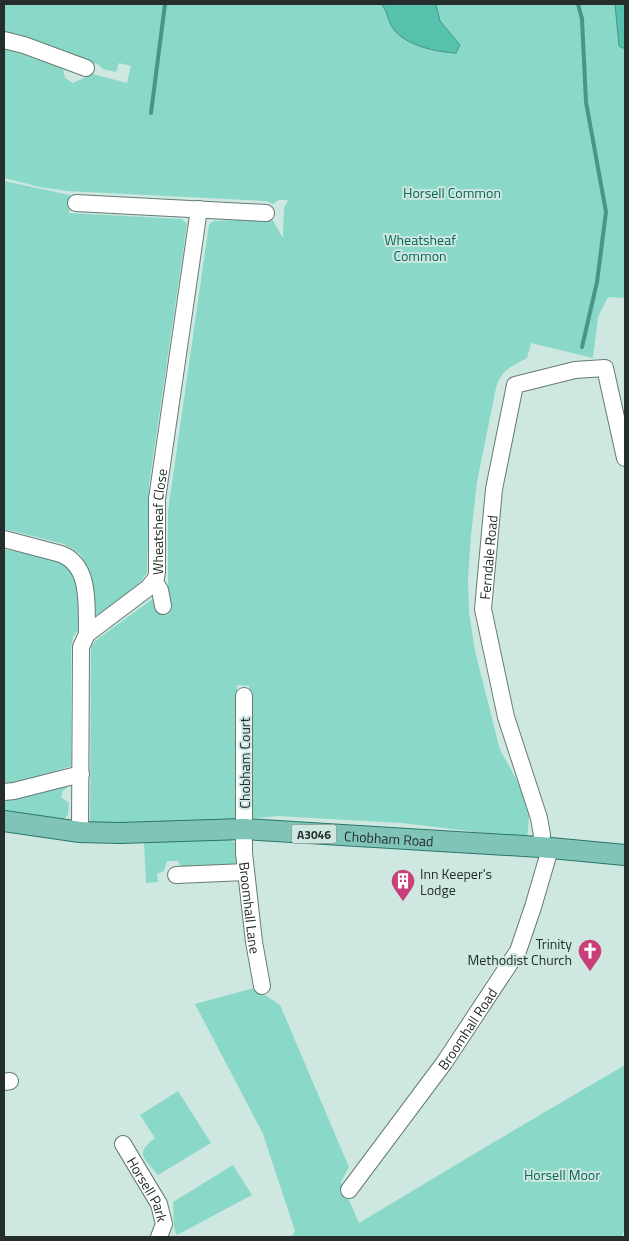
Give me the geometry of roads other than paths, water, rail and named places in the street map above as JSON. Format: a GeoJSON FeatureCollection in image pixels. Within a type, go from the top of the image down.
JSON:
{"type":"FeatureCollection","features":[{"type":"Feature","properties":{"kind":"main road","name":"Chobham Road"},"geometry":{"type":"LineString","coordinates":[[4,821],[80,832],[120,833],[244,829],[545,848],[625,855]]}},
{"type":"Feature","properties":{"kind":"street"},"geometry":{"type":"LineString","coordinates":[[4,40],[24,45],[78,68]]}},
{"type":"Feature","properties":{"kind":"street"},"geometry":{"type":"LineString","coordinates":[[76,203],[266,213]]}},
{"type":"Feature","properties":{"kind":"street","name":"Wheatsheaf Close"},"geometry":{"type":"LineString","coordinates":[[87,634],[148,588],[154,581],[157,572],[157,499],[199,209]]}},
{"type":"Feature","properties":{"kind":"street","name":"Ferndale Road"},"geometry":{"type":"LineString","coordinates":[[545,848],[539,818],[506,717],[483,609],[494,489],[515,384],[575,370],[605,368],[625,458]]}},
{"type":"Feature","properties":{"kind":"street"},"geometry":{"type":"LineString","coordinates":[[4,539],[68,557],[75,563],[85,584],[87,634],[81,647],[80,832]]}},
{"type":"Feature","properties":{"kind":"street"},"geometry":{"type":"LineString","coordinates":[[154,581],[160,590],[163,606]]}},
{"type":"Feature","properties":{"kind":"street","name":"Chobham Court"},"geometry":{"type":"LineString","coordinates":[[244,696],[244,829]]}},
{"type":"Feature","properties":{"kind":"street"},"geometry":{"type":"LineString","coordinates":[[4,792],[81,774]]}},
{"type":"Feature","properties":{"kind":"street","name":"Broomhall Lane"},"geometry":{"type":"LineString","coordinates":[[244,829],[246,872],[254,942],[262,986]]}},
{"type":"Feature","properties":{"kind":"street","name":"Broomhall Road"},"geometry":{"type":"LineString","coordinates":[[349,1190],[444,1063],[518,950],[529,921],[545,848]]}},
{"type":"Feature","properties":{"kind":"street"},"geometry":{"type":"LineString","coordinates":[[176,875],[246,872]]}},
{"type":"Feature","properties":{"kind":"street","name":"Horsell Park"},"geometry":{"type":"LineString","coordinates":[[123,1144],[159,1204],[164,1224],[159,1237]]}},
{"type":"Feature","properties":{"kind":"waterway"},"geometry":{"type":"LineString","coordinates":[[151,113],[165,4]]}},
{"type":"Feature","properties":{"kind":"waterway"},"geometry":{"type":"LineString","coordinates":[[578,4],[582,19],[586,102],[606,212],[597,282],[582,347]]}},
{"type":"Feature","properties":{"kind":"place","name":"Inn Keeper's Lodge"},"geometry":{"type":"Point","coordinates":[403,902]}},
{"type":"Feature","properties":{"kind":"place","name":"Trinity Methodist Church"},"geometry":{"type":"Point","coordinates":[590,972]}},
{"type":"Feature","properties":{"kind":"park label","name":"Horsell Common"},"geometry":{"type":"Point","coordinates":[452,192]}},
{"type":"Feature","properties":{"kind":"park label","name":"Wheatsheaf Common"},"geometry":{"type":"Point","coordinates":[420,248]}},
{"type":"Feature","properties":{"kind":"park label","name":"Horsell Moor"},"geometry":{"type":"Point","coordinates":[562,1174]}}]}
